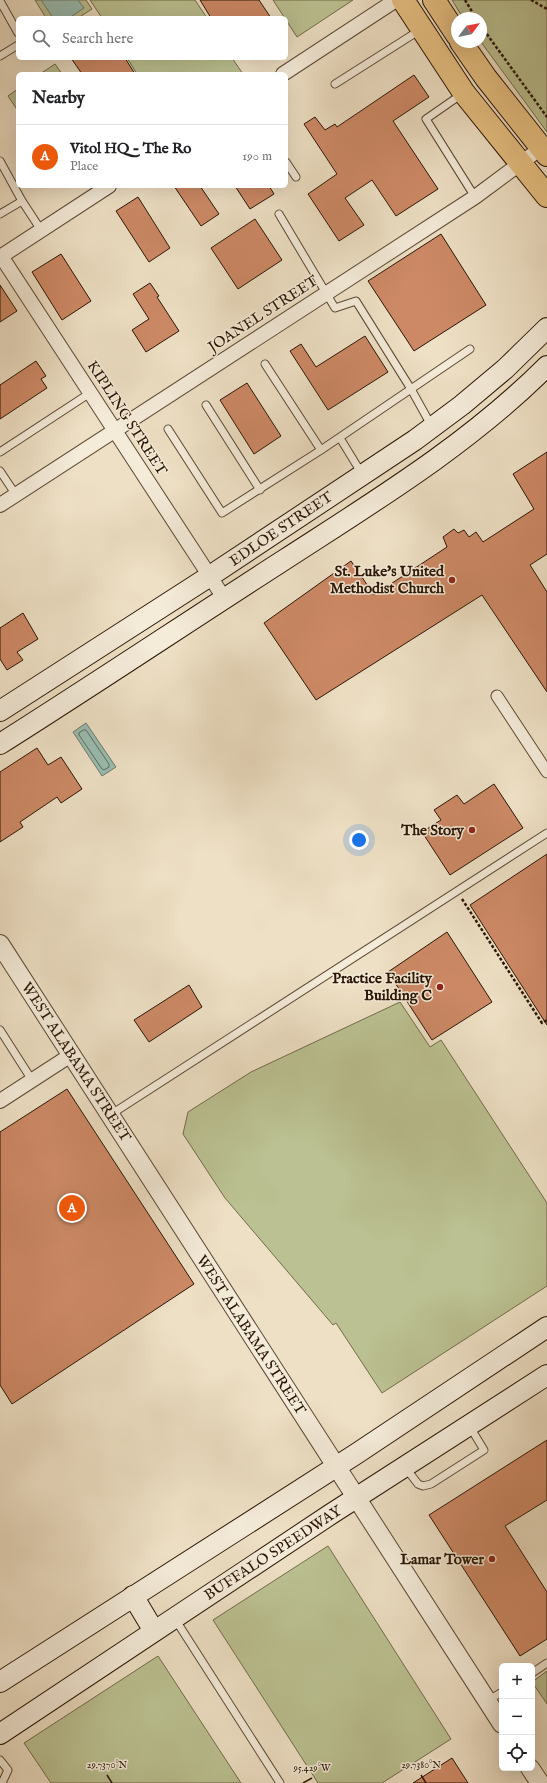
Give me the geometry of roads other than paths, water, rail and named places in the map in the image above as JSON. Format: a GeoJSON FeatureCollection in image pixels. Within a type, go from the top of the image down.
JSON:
{"type":"FeatureCollection","features":[{"type":"Feature","properties":{"kind":"main road"},"geometry":{"type":"LineString","coordinates":[[403,0],[464,93],[547,196]]}},
{"type":"Feature","properties":{"kind":"main road"},"geometry":{"type":"LineString","coordinates":[[434,0],[451,26]]}},
{"type":"Feature","properties":{"kind":"main road"},"geometry":{"type":"LineString","coordinates":[[466,48],[486,78],[544,152]]}},
{"type":"Feature","properties":{"kind":"main road","name":"EDLOE STREET"},"geometry":{"type":"LineString","coordinates":[[0,712],[210,576],[433,427],[505,369],[547,328]]}},
{"type":"Feature","properties":{"kind":"main road","name":"EDLOE STREET"},"geometry":{"type":"LineString","coordinates":[[0,744],[97,683],[224,598],[426,468],[531,383],[547,366]]}},
{"type":"Feature","properties":{"kind":"main road"},"geometry":{"type":"LineString","coordinates":[[362,475],[378,499]]}},
{"type":"Feature","properties":{"kind":"main road"},"geometry":{"type":"LineString","coordinates":[[82,659],[97,683]]}},
{"type":"Feature","properties":{"kind":"main road"},"geometry":{"type":"LineString","coordinates":[[0,1682],[545,1334]]}},
{"type":"Feature","properties":{"kind":"main road","name":"BUFFALO SPEEDWAY"},"geometry":{"type":"LineString","coordinates":[[0,1734],[356,1498],[547,1375]]}},
{"type":"Feature","properties":{"kind":"main road"},"geometry":{"type":"LineString","coordinates":[[133,1596],[154,1631]]}},
{"type":"Feature","properties":{"kind":"street"},"geometry":{"type":"LineString","coordinates":[[286,72],[396,0]]}},
{"type":"Feature","properties":{"kind":"street","name":"JOANEL STREET"},"geometry":{"type":"LineString","coordinates":[[0,505],[475,197],[520,164],[544,152]]}},
{"type":"Feature","properties":{"kind":"street"},"geometry":{"type":"LineString","coordinates":[[1,257],[106,188]]}},
{"type":"Feature","properties":{"kind":"street","name":"KIPLING STREET"},"geometry":{"type":"LineString","coordinates":[[1,257],[224,598]]}},
{"type":"Feature","properties":{"kind":"street"},"geometry":{"type":"LineString","coordinates":[[498,696],[547,772]]}},
{"type":"Feature","properties":{"kind":"street","name":"WEST ALABAMA STREET"},"geometry":{"type":"LineString","coordinates":[[0,944],[356,1498],[495,1697],[499,1712]]}},
{"type":"Feature","properties":{"kind":"street"},"geometry":{"type":"LineString","coordinates":[[0,1101],[71,1056]]}},
{"type":"Feature","properties":{"kind":"street"},"geometry":{"type":"LineString","coordinates":[[532,1771],[540,1783]]}},
{"type":"Feature","properties":{"kind":"lane"},"geometry":{"type":"LineString","coordinates":[[0,1],[16,29]]}},
{"type":"Feature","properties":{"kind":"lane"},"geometry":{"type":"LineString","coordinates":[[335,84],[422,29]]}},
{"type":"Feature","properties":{"kind":"lane"},"geometry":{"type":"LineString","coordinates":[[0,56],[16,46]]}},
{"type":"Feature","properties":{"kind":"lane"},"geometry":{"type":"LineString","coordinates":[[464,93],[426,119],[475,197]]}},
{"type":"Feature","properties":{"kind":"lane"},"geometry":{"type":"LineString","coordinates":[[0,161],[40,230]]}},
{"type":"Feature","properties":{"kind":"lane"},"geometry":{"type":"LineString","coordinates":[[288,165],[296,177]]}},
{"type":"Feature","properties":{"kind":"lane"},"geometry":{"type":"LineString","coordinates":[[0,214],[22,200]]}},
{"type":"Feature","properties":{"kind":"lane"},"geometry":{"type":"LineString","coordinates":[[279,214],[335,308],[356,302],[433,427]]}},
{"type":"Feature","properties":{"kind":"lane"},"geometry":{"type":"LineString","coordinates":[[168,429],[222,514],[340,438],[470,349]]}},
{"type":"Feature","properties":{"kind":"lane"},"geometry":{"type":"LineString","coordinates":[[265,364],[321,450]]}},
{"type":"Feature","properties":{"kind":"lane"},"geometry":{"type":"LineString","coordinates":[[0,452],[90,393]]}},
{"type":"Feature","properties":{"kind":"lane"},"geometry":{"type":"LineString","coordinates":[[206,405],[260,490]]}},
{"type":"Feature","properties":{"kind":"lane"},"geometry":{"type":"LineString","coordinates":[[340,438],[362,475]]}},
{"type":"Feature","properties":{"kind":"lane"},"geometry":{"type":"LineString","coordinates":[[0,471],[16,495]]}},
{"type":"Feature","properties":{"kind":"lane"},"geometry":{"type":"LineString","coordinates":[[110,1115],[547,833]]}},
{"type":"Feature","properties":{"kind":"lane"},"geometry":{"type":"LineString","coordinates":[[0,1030],[32,1080]]}},
{"type":"Feature","properties":{"kind":"lane"},"geometry":{"type":"LineString","coordinates":[[405,1466],[418,1484],[423,1486],[430,1484],[484,1450],[469,1426]]}},
{"type":"Feature","properties":{"kind":"lane"},"geometry":{"type":"LineString","coordinates":[[174,1618],[280,1783]]}},
{"type":"Feature","properties":{"kind":"lane"},"geometry":{"type":"LineString","coordinates":[[535,1671],[547,1663]]}},
{"type":"Feature","properties":{"kind":"lane"},"geometry":{"type":"LineString","coordinates":[[0,1760],[8,1770],[2,1783]]}},
{"type":"Feature","properties":{"kind":"water"},"geometry":{"type":"Polygon","coordinates":[[[41,0],[78,0],[84,8],[72,16],[52,16],[41,0]]]}},
{"type":"Feature","properties":{"kind":"water"},"geometry":{"type":"Polygon","coordinates":[[[86,723],[116,767],[102,776],[73,732],[86,723]]]}},
{"type":"Feature","properties":{"kind":"place","name":"St. Luke's United Methodist Church"},"geometry":{"type":"Point","coordinates":[452,580]}},
{"type":"Feature","properties":{"kind":"place","name":"The Story"},"geometry":{"type":"Point","coordinates":[472,830]}},
{"type":"Feature","properties":{"kind":"place","name":"Practice Facility Building C"},"geometry":{"type":"Point","coordinates":[440,987]}},
{"type":"Feature","properties":{"kind":"place","name":"Vitol HQ - The Ro"},"geometry":{"type":"Point","coordinates":[72,1208]}},
{"type":"Feature","properties":{"kind":"place","name":"Lamar Tower"},"geometry":{"type":"Point","coordinates":[492,1559]}}]}
